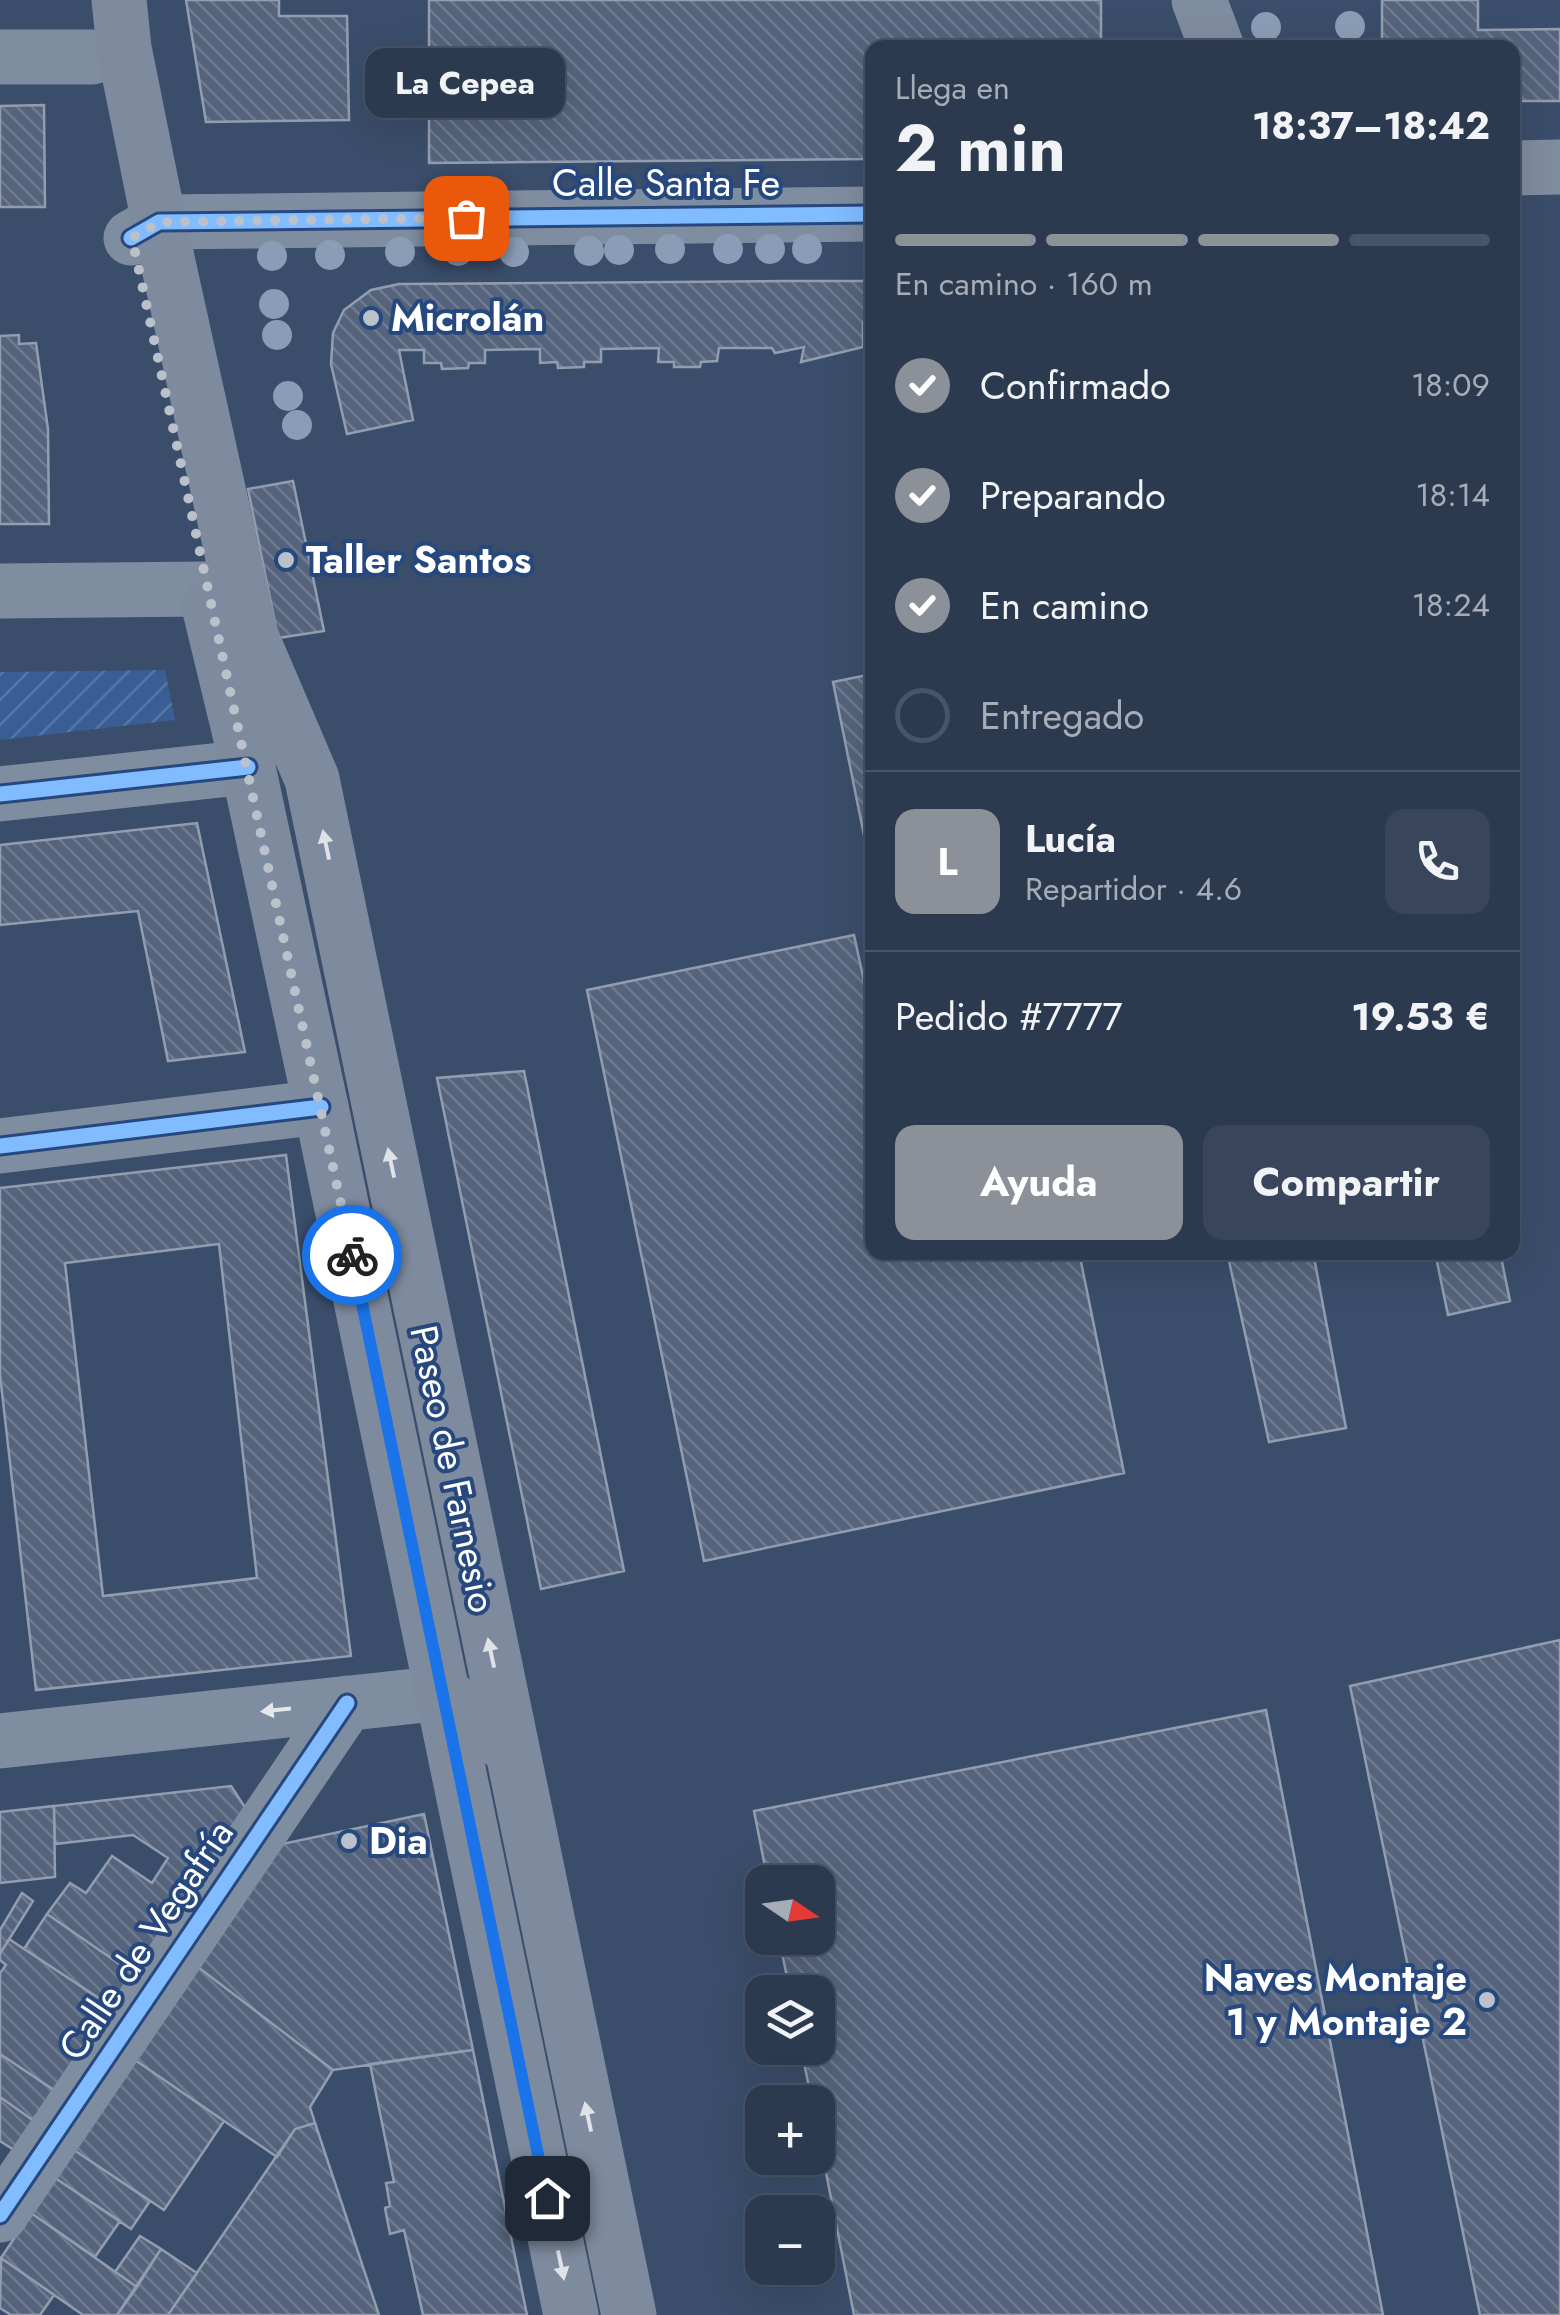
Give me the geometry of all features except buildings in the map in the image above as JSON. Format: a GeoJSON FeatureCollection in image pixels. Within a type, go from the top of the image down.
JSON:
{"type":"FeatureCollection","features":[{"type":"Feature","properties":{"kind":"main road","name":"Paseo de Farnesio"},"geometry":{"type":"LineString","coordinates":[[86,0],[92,57],[146,230],[250,634],[312,779],[629,2315]]}},
{"type":"Feature","properties":{"kind":"main road","name":"Paseo de Farnesio"},"geometry":{"type":"LineString","coordinates":[[119,0],[146,230],[205,588],[321,1107],[571,2315]]}},
{"type":"Feature","properties":{"kind":"street"},"geometry":{"type":"LineString","coordinates":[[1200,0],[1214,40]]}},
{"type":"Feature","properties":{"kind":"street"},"geometry":{"type":"LineString","coordinates":[[0,57],[92,57]]}},
{"type":"Feature","properties":{"kind":"street"},"geometry":{"type":"LineString","coordinates":[[1520,168],[1560,167]]}},
{"type":"Feature","properties":{"kind":"street","name":"Calle Santa Fe"},"geometry":{"type":"LineString","coordinates":[[146,230],[865,214]]}},
{"type":"Feature","properties":{"kind":"street"},"geometry":{"type":"LineString","coordinates":[[0,591],[205,588]]}},
{"type":"Feature","properties":{"kind":"street"},"geometry":{"type":"LineString","coordinates":[[0,794],[248,767]]}},
{"type":"Feature","properties":{"kind":"street"},"geometry":{"type":"LineString","coordinates":[[0,1146],[321,1107]]}},
{"type":"Feature","properties":{"kind":"street"},"geometry":{"type":"LineString","coordinates":[[0,1741],[443,1693],[511,1749]]}},
{"type":"Feature","properties":{"kind":"street","name":"Calle de Vegafría"},"geometry":{"type":"LineString","coordinates":[[0,2214],[347,1703]]}},
{"type":"Feature","properties":{"kind":"shaded area"},"geometry":{"type":"Polygon","coordinates":[[[165,670],[175,720],[0,740],[0,672],[165,670]]]}},
{"type":"Feature","properties":{"kind":"cycle path"},"geometry":{"type":"LineString","coordinates":[[131,238],[159,222],[865,214]]}},
{"type":"Feature","properties":{"kind":"cycle path"},"geometry":{"type":"LineString","coordinates":[[0,794],[248,767]]}},
{"type":"Feature","properties":{"kind":"cycle path"},"geometry":{"type":"LineString","coordinates":[[0,1146],[321,1107]]}},
{"type":"Feature","properties":{"kind":"cycle path"},"geometry":{"type":"LineString","coordinates":[[0,2215],[347,1703]]}},
{"type":"Feature","properties":{"kind":"way so far"},"geometry":{"type":"LineString","coordinates":[[352,1255],[132,238],[160,222],[466,218]]}},
{"type":"Feature","properties":{"kind":"place","name":"La Cepea"},"geometry":{"type":"Point","coordinates":[466,218]}},
{"type":"Feature","properties":{"kind":"place","name":"Microlán"},"geometry":{"type":"Point","coordinates":[371,318]}},
{"type":"Feature","properties":{"kind":"place","name":"Taller Santos"},"geometry":{"type":"Point","coordinates":[286,560]}},
{"type":"Feature","properties":{"kind":"place","name":"Dia"},"geometry":{"type":"Point","coordinates":[349,1841]}},
{"type":"Feature","properties":{"kind":"place","name":"Naves Montaje 1 y Montaje 2"},"geometry":{"type":"Point","coordinates":[1487,2000]}},
{"type":"Feature","properties":{"kind":"route"},"geometry":{"type":"LineString","coordinates":[[352,1255],[547,2198]]}}]}
